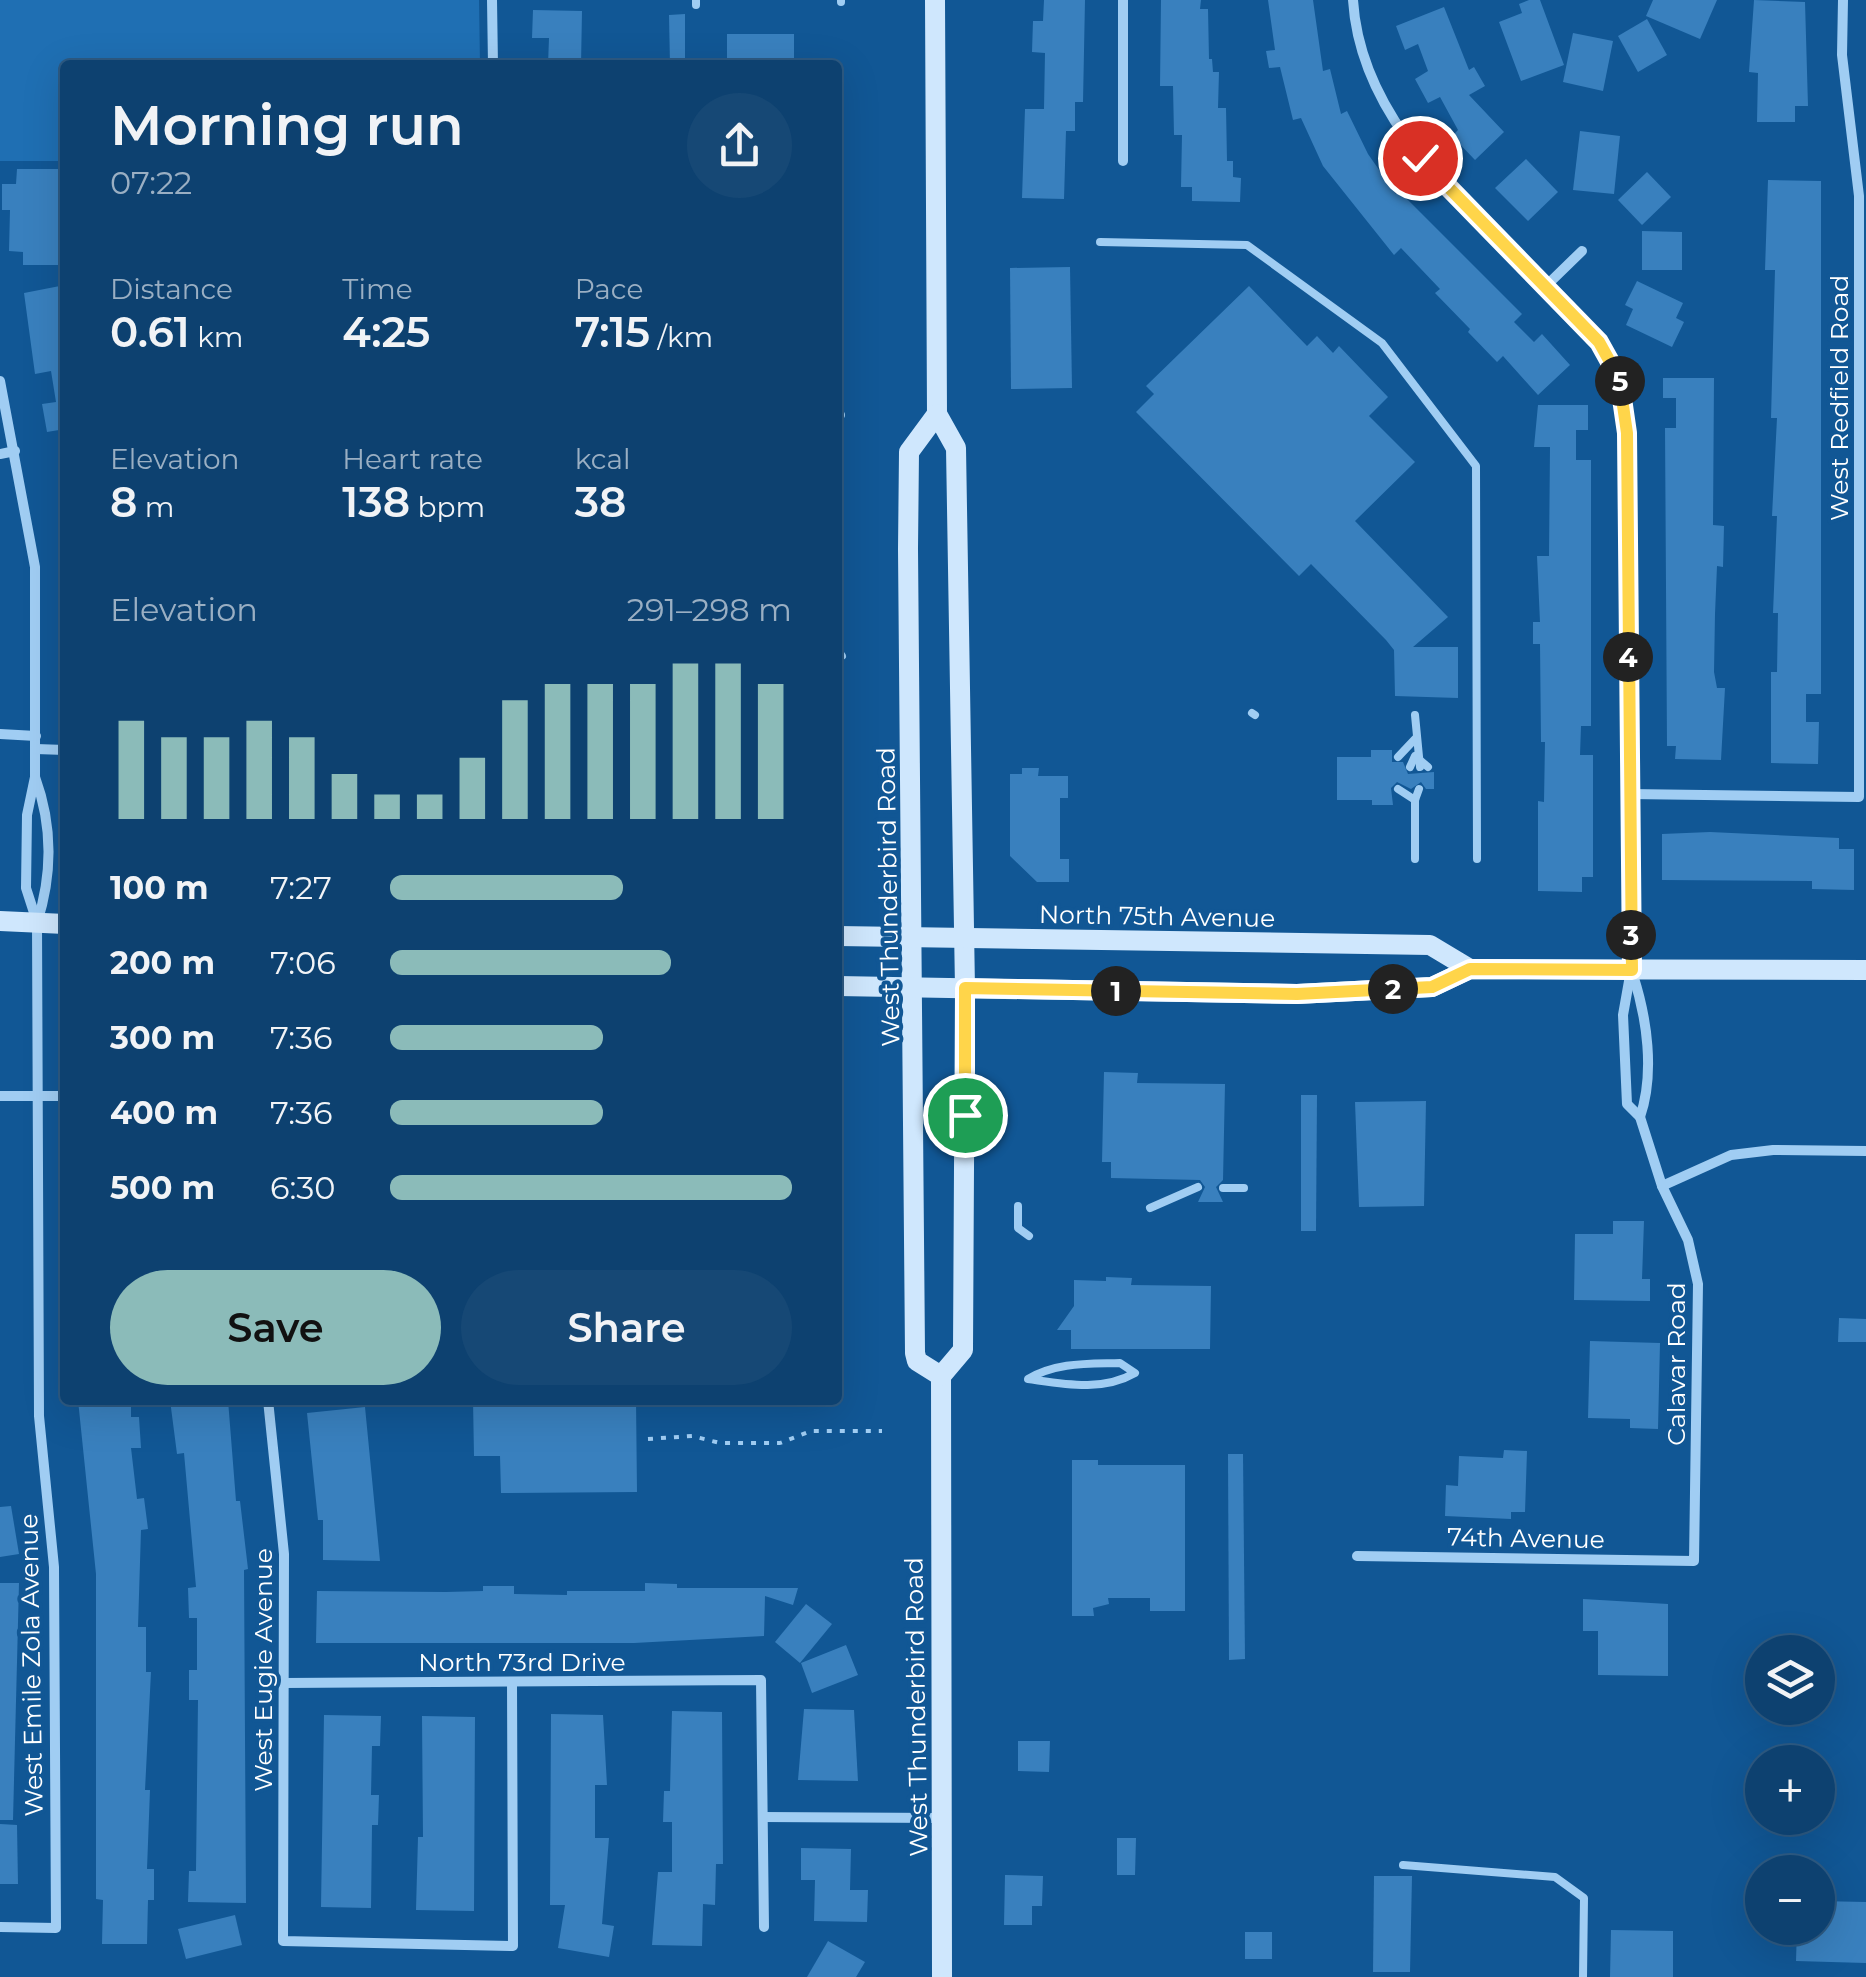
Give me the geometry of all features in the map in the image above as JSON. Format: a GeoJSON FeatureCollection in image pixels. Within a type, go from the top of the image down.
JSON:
{"type":"FeatureCollection","features":[{"type":"Feature","properties":{"kind":"main road","name":"West Thunderbird Road"},"geometry":{"type":"LineString","coordinates":[[935,0],[937,414],[956,448],[965,988],[963,1350],[941,1376],[942,1977]]}},
{"type":"Feature","properties":{"kind":"main road","name":"West Thunderbird Road"},"geometry":{"type":"LineString","coordinates":[[937,414],[909,452],[915,1353],[918,1362],[941,1376]]}},
{"type":"Feature","properties":{"kind":"main road"},"geometry":{"type":"LineString","coordinates":[[0,922],[60,924]]}},
{"type":"Feature","properties":{"kind":"main road","name":"North 75th Avenue"},"geometry":{"type":"LineString","coordinates":[[842,936],[1430,945],[1470,969]]}},
{"type":"Feature","properties":{"kind":"main road","name":"North 75th Avenue"},"geometry":{"type":"LineString","coordinates":[[842,986],[1297,994],[1432,987],[1470,969],[1866,970]]}},
{"type":"Feature","properties":{"kind":"street"},"geometry":{"type":"LineString","coordinates":[[492,0],[492,60]]}},
{"type":"Feature","properties":{"kind":"street"},"geometry":{"type":"LineString","coordinates":[[1123,0],[1123,161]]}},
{"type":"Feature","properties":{"kind":"street"},"geometry":{"type":"LineString","coordinates":[[1352,0],[1370,70],[1398,126],[1449,190],[1546,286],[1611,358],[1626,406],[1632,970]]}},
{"type":"Feature","properties":{"kind":"street","name":"West Redfield Road"},"geometry":{"type":"LineString","coordinates":[[1629,794],[1859,797],[1859,196],[1842,56],[1843,0]]}},
{"type":"Feature","properties":{"kind":"street"},"geometry":{"type":"LineString","coordinates":[[1546,286],[1582,251]]}},
{"type":"Feature","properties":{"kind":"street"},"geometry":{"type":"LineString","coordinates":[[0,380],[34,567],[36,777],[27,815],[26,888],[37,922]]}},
{"type":"Feature","properties":{"kind":"street"},"geometry":{"type":"LineString","coordinates":[[0,454],[15,451]]}},
{"type":"Feature","properties":{"kind":"street"},"geometry":{"type":"LineString","coordinates":[[0,734],[36,736]]}},
{"type":"Feature","properties":{"kind":"street"},"geometry":{"type":"LineString","coordinates":[[36,749],[60,750]]}},
{"type":"Feature","properties":{"kind":"street"},"geometry":{"type":"LineString","coordinates":[[36,777],[49,814],[48,887],[37,922]]}},
{"type":"Feature","properties":{"kind":"street","name":"West Emile Zola Avenue"},"geometry":{"type":"LineString","coordinates":[[0,1927],[56,1928],[54,1567],[39,1416],[37,922]]}},
{"type":"Feature","properties":{"kind":"street","name":"Calavar Road"},"geometry":{"type":"LineString","coordinates":[[1632,970],[1623,1015],[1627,1104],[1640,1117],[1662,1186],[1688,1240],[1698,1284],[1694,1561]]}},
{"type":"Feature","properties":{"kind":"street","name":"Calavar Road"},"geometry":{"type":"LineString","coordinates":[[1632,970],[1645,1012],[1646,1100],[1640,1117]]}},
{"type":"Feature","properties":{"kind":"street"},"geometry":{"type":"LineString","coordinates":[[0,1096],[60,1096]]}},
{"type":"Feature","properties":{"kind":"street"},"geometry":{"type":"LineString","coordinates":[[1662,1186],[1731,1155],[1774,1150],[1866,1151]]}},
{"type":"Feature","properties":{"kind":"street","name":"West Eugie Avenue"},"geometry":{"type":"LineString","coordinates":[[269,1405],[282,1518],[283,1941],[513,1946],[512,1682]]}},
{"type":"Feature","properties":{"kind":"street","name":"74th Avenue"},"geometry":{"type":"LineString","coordinates":[[1358,1556],[1694,1561]]}},
{"type":"Feature","properties":{"kind":"street","name":"North 73rd Drive"},"geometry":{"type":"LineString","coordinates":[[284,1683],[761,1680],[763,1817]]}},
{"type":"Feature","properties":{"kind":"street"},"geometry":{"type":"LineString","coordinates":[[764,1927],[763,1817],[942,1818]]}},
{"type":"Feature","properties":{"kind":"lane"},"geometry":{"type":"LineString","coordinates":[[1100,242],[1247,244],[1382,343],[1476,466],[1477,859]]}},
{"type":"Feature","properties":{"kind":"lane"},"geometry":{"type":"LineString","coordinates":[[1416,714],[1419,767],[1416,756]]}},
{"type":"Feature","properties":{"kind":"lane"},"geometry":{"type":"LineString","coordinates":[[1398,756],[1416,739]]}},
{"type":"Feature","properties":{"kind":"lane"},"geometry":{"type":"LineString","coordinates":[[1398,789],[1414,800]]}},
{"type":"Feature","properties":{"kind":"lane"},"geometry":{"type":"LineString","coordinates":[[1415,859],[1414,800],[1419,789]]}},
{"type":"Feature","properties":{"kind":"lane"},"geometry":{"type":"LineString","coordinates":[[1624,1061],[1646,1061]]}},
{"type":"Feature","properties":{"kind":"lane"},"geometry":{"type":"LineString","coordinates":[[1150,1208],[1198,1187]]}},
{"type":"Feature","properties":{"kind":"lane"},"geometry":{"type":"LineString","coordinates":[[1223,1188],[1244,1188]]}},
{"type":"Feature","properties":{"kind":"lane"},"geometry":{"type":"LineString","coordinates":[[1018,1206],[1018,1228],[1029,1236]]}},
{"type":"Feature","properties":{"kind":"lane"},"geometry":{"type":"LineString","coordinates":[[1120,1363],[1135,1373],[1117,1383],[1072,1385],[1028,1378],[1045,1369],[1067,1365],[1120,1363]]}},
{"type":"Feature","properties":{"kind":"lane"},"geometry":{"type":"LineString","coordinates":[[1404,1865],[1555,1877],[1584,1898],[1583,1977]]}},
{"type":"Feature","properties":{"kind":"path"},"geometry":{"type":"LineString","coordinates":[[648,1439],[692,1436],[720,1443],[780,1443],[811,1432],[882,1431]]}},
{"type":"Feature","properties":{"kind":"shaded area"},"geometry":{"type":"Polygon","coordinates":[[[0,0],[479,0],[480,60],[60,60],[60,161],[0,161],[0,0]]]}},
{"type":"Feature","properties":{"kind":"building"},"geometry":{"type":"Polygon","coordinates":[[[1044,0],[1085,0],[1083,102],[1075,102],[1075,131],[1066,131],[1064,199],[1022,198],[1025,109],[1044,109],[1045,53],[1032,52],[1033,21],[1043,21],[1044,0]]]}},
{"type":"Feature","properties":{"kind":"building"},"geometry":{"type":"Polygon","coordinates":[[[1161,0],[1201,0],[1200,9],[1208,9],[1209,59],[1213,72],[1219,72],[1218,108],[1226,108],[1227,161],[1233,161],[1233,177],[1241,178],[1240,202],[1192,201],[1192,187],[1181,187],[1182,135],[1174,135],[1173,86],[1160,86],[1161,0]]]}},
{"type":"Feature","properties":{"kind":"building"},"geometry":{"type":"Polygon","coordinates":[[[1268,0],[1313,0],[1323,71],[1330,69],[1341,114],[1347,111],[1368,154],[1396,194],[1399,191],[1522,314],[1514,322],[1534,342],[1542,334],[1570,365],[1538,395],[1503,356],[1497,362],[1468,332],[1470,329],[1435,293],[1440,289],[1401,248],[1394,255],[1323,166],[1301,118],[1293,120],[1280,67],[1269,68],[1266,51],[1275,50],[1268,0]]]}},
{"type":"Feature","properties":{"kind":"building"},"geometry":{"type":"Polygon","coordinates":[[[1540,0],[1564,65],[1521,81],[1499,22],[1522,13],[1519,4],[1540,0]]]}},
{"type":"Feature","properties":{"kind":"building"},"geometry":{"type":"Polygon","coordinates":[[[1653,0],[1717,0],[1700,39],[1646,16],[1653,0]]]}},
{"type":"Feature","properties":{"kind":"building"},"geometry":{"type":"Polygon","coordinates":[[[1754,0],[1805,2],[1808,106],[1795,106],[1795,122],[1757,122],[1758,73],[1749,72],[1754,0]]]}},
{"type":"Feature","properties":{"kind":"building"},"geometry":{"type":"Polygon","coordinates":[[[1444,7],[1469,70],[1474,67],[1485,86],[1469,95],[1504,132],[1475,160],[1452,136],[1458,130],[1440,97],[1428,103],[1415,79],[1428,71],[1418,44],[1405,50],[1396,26],[1444,7]]]}},
{"type":"Feature","properties":{"kind":"building"},"geometry":{"type":"Polygon","coordinates":[[[533,10],[582,11],[581,60],[548,60],[549,38],[532,38],[533,10]]]}},
{"type":"Feature","properties":{"kind":"building"},"geometry":{"type":"Polygon","coordinates":[[[685,14],[685,60],[670,60],[669,15],[685,14]]]}},
{"type":"Feature","properties":{"kind":"building"},"geometry":{"type":"Polygon","coordinates":[[[1647,19],[1667,55],[1638,72],[1618,36],[1647,19]]]}},
{"type":"Feature","properties":{"kind":"building"},"geometry":{"type":"Polygon","coordinates":[[[1573,33],[1613,41],[1603,91],[1563,82],[1573,33]]]}},
{"type":"Feature","properties":{"kind":"building"},"geometry":{"type":"Polygon","coordinates":[[[727,34],[794,34],[794,60],[727,60],[727,34]]]}},
{"type":"Feature","properties":{"kind":"building"},"geometry":{"type":"Polygon","coordinates":[[[1580,131],[1620,136],[1614,194],[1573,190],[1580,131]]]}},
{"type":"Feature","properties":{"kind":"building"},"geometry":{"type":"Polygon","coordinates":[[[1526,159],[1558,192],[1528,221],[1495,188],[1526,159]]]}},
{"type":"Feature","properties":{"kind":"building"},"geometry":{"type":"Polygon","coordinates":[[[17,169],[60,169],[60,265],[23,265],[23,252],[9,251],[10,210],[2,210],[2,184],[16,184],[17,169]]]}},
{"type":"Feature","properties":{"kind":"building"},"geometry":{"type":"Polygon","coordinates":[[[1647,172],[1671,197],[1642,225],[1618,200],[1647,172]]]}},
{"type":"Feature","properties":{"kind":"building"},"geometry":{"type":"Polygon","coordinates":[[[1768,180],[1821,181],[1821,694],[1806,694],[1806,722],[1819,722],[1818,764],[1771,763],[1771,672],[1777,672],[1778,613],[1773,613],[1777,516],[1772,516],[1777,418],[1771,418],[1775,270],[1765,270],[1768,180]]]}},
{"type":"Feature","properties":{"kind":"building"},"geometry":{"type":"Polygon","coordinates":[[[1642,231],[1682,232],[1682,270],[1642,270],[1642,231]]]}},
{"type":"Feature","properties":{"kind":"building"},"geometry":{"type":"Polygon","coordinates":[[[1070,267],[1072,388],[1011,389],[1010,268],[1070,267]]]}},
{"type":"Feature","properties":{"kind":"building"},"geometry":{"type":"Polygon","coordinates":[[[1637,281],[1683,303],[1676,318],[1684,322],[1672,347],[1626,325],[1633,309],[1625,305],[1637,281]]]}},
{"type":"Feature","properties":{"kind":"building"},"geometry":{"type":"Polygon","coordinates":[[[60,286],[60,430],[47,432],[42,404],[56,402],[51,371],[35,374],[24,293],[60,286]]]}},
{"type":"Feature","properties":{"kind":"building"},"geometry":{"type":"Polygon","coordinates":[[[1249,286],[1307,346],[1317,336],[1333,353],[1339,346],[1388,397],[1369,416],[1415,462],[1355,521],[1448,617],[1413,647],[1458,647],[1458,698],[1395,696],[1394,650],[1386,640],[1311,564],[1299,576],[1136,412],[1154,394],[1146,386],[1249,286]]]}},
{"type":"Feature","properties":{"kind":"building"},"geometry":{"type":"Polygon","coordinates":[[[1663,378],[1714,378],[1713,525],[1724,526],[1723,567],[1717,566],[1714,672],[1717,688],[1725,688],[1721,760],[1675,759],[1676,746],[1667,746],[1665,428],[1676,428],[1676,398],[1663,398],[1663,378]]]}},
{"type":"Feature","properties":{"kind":"building"},"geometry":{"type":"Polygon","coordinates":[[[1538,405],[1588,405],[1588,430],[1576,430],[1576,460],[1591,460],[1591,726],[1581,726],[1580,755],[1593,755],[1593,877],[1582,877],[1582,892],[1538,891],[1538,801],[1544,802],[1545,742],[1541,742],[1540,644],[1533,644],[1533,622],[1540,622],[1537,556],[1549,556],[1550,447],[1534,447],[1538,405]]]}},
{"type":"Feature","properties":{"kind":"building"},"geometry":{"type":"Polygon","coordinates":[[[1371,750],[1392,750],[1392,762],[1403,762],[1408,774],[1434,772],[1434,789],[1426,789],[1421,782],[1411,789],[1397,782],[1391,788],[1393,805],[1372,805],[1372,800],[1337,800],[1337,757],[1371,757],[1371,750]]]}},
{"type":"Feature","properties":{"kind":"building"},"geometry":{"type":"Polygon","coordinates":[[[1022,768],[1039,768],[1038,776],[1068,776],[1068,798],[1060,798],[1060,859],[1069,859],[1069,882],[1037,882],[1010,856],[1010,774],[1022,774],[1022,768]]]}},
{"type":"Feature","properties":{"kind":"building"},"geometry":{"type":"Polygon","coordinates":[[[1710,832],[1839,838],[1839,849],[1854,849],[1854,890],[1812,889],[1812,881],[1662,880],[1662,834],[1710,832]]]}},
{"type":"Feature","properties":{"kind":"building"},"geometry":{"type":"Polygon","coordinates":[[[1104,1072],[1138,1073],[1137,1083],[1225,1084],[1223,1180],[1216,1187],[1223,1202],[1198,1202],[1205,1187],[1200,1180],[1111,1178],[1111,1162],[1102,1162],[1104,1072]]]}},
{"type":"Feature","properties":{"kind":"building"},"geometry":{"type":"Polygon","coordinates":[[[1301,1095],[1317,1095],[1316,1231],[1301,1231],[1301,1095]]]}},
{"type":"Feature","properties":{"kind":"building"},"geometry":{"type":"Polygon","coordinates":[[[1426,1101],[1424,1206],[1359,1207],[1355,1102],[1426,1101]]]}},
{"type":"Feature","properties":{"kind":"building"},"geometry":{"type":"Polygon","coordinates":[[[1613,1221],[1644,1221],[1642,1279],[1650,1279],[1650,1301],[1574,1300],[1575,1234],[1613,1234],[1613,1221]]]}},
{"type":"Feature","properties":{"kind":"building"},"geometry":{"type":"Polygon","coordinates":[[[1106,1277],[1132,1278],[1131,1285],[1211,1286],[1210,1349],[1071,1349],[1071,1330],[1057,1330],[1074,1306],[1074,1280],[1106,1281],[1106,1277]]]}},
{"type":"Feature","properties":{"kind":"building"},"geometry":{"type":"Polygon","coordinates":[[[1839,1318],[1866,1319],[1866,1342],[1838,1342],[1839,1318]]]}},
{"type":"Feature","properties":{"kind":"building"},"geometry":{"type":"Polygon","coordinates":[[[1590,1341],[1660,1343],[1658,1429],[1630,1428],[1630,1419],[1588,1418],[1590,1341]]]}},
{"type":"Feature","properties":{"kind":"building"},"geometry":{"type":"Polygon","coordinates":[[[79,1405],[131,1405],[131,1417],[139,1417],[141,1448],[131,1448],[137,1499],[144,1498],[148,1529],[141,1530],[138,1627],[146,1627],[146,1672],[151,1672],[145,1790],[150,1790],[147,1869],[154,1869],[154,1900],[148,1900],[147,1944],[102,1944],[103,1900],[96,1899],[96,1574],[79,1405]]]}},
{"type":"Feature","properties":{"kind":"building"},"geometry":{"type":"Polygon","coordinates":[[[171,1405],[228,1405],[236,1501],[240,1501],[248,1569],[244,1570],[246,1903],[188,1902],[189,1871],[196,1871],[198,1700],[189,1700],[189,1670],[197,1670],[197,1618],[189,1618],[188,1588],[196,1587],[184,1453],[177,1454],[171,1405]]]}},
{"type":"Feature","properties":{"kind":"building"},"geometry":{"type":"Polygon","coordinates":[[[473,1405],[636,1405],[637,1492],[501,1493],[500,1456],[474,1456],[473,1405]]]}},
{"type":"Feature","properties":{"kind":"building"},"geometry":{"type":"Polygon","coordinates":[[[365,1407],[380,1561],[323,1560],[323,1520],[318,1520],[307,1413],[365,1407]]]}},
{"type":"Feature","properties":{"kind":"building"},"geometry":{"type":"Polygon","coordinates":[[[1504,1450],[1527,1451],[1525,1512],[1511,1512],[1511,1519],[1445,1516],[1446,1485],[1458,1486],[1459,1456],[1503,1458],[1504,1450]]]}},
{"type":"Feature","properties":{"kind":"building"},"geometry":{"type":"Polygon","coordinates":[[[1228,1454],[1243,1454],[1245,1659],[1229,1660],[1228,1454]]]}},
{"type":"Feature","properties":{"kind":"building"},"geometry":{"type":"Polygon","coordinates":[[[1072,1460],[1098,1460],[1098,1465],[1185,1465],[1185,1611],[1150,1611],[1150,1598],[1108,1598],[1109,1604],[1093,1608],[1094,1616],[1072,1616],[1072,1460]]]}},
{"type":"Feature","properties":{"kind":"building"},"geometry":{"type":"Polygon","coordinates":[[[11,1506],[19,1554],[0,1557],[0,1507],[11,1506]]]}},
{"type":"Feature","properties":{"kind":"building"},"geometry":{"type":"Polygon","coordinates":[[[0,1583],[19,1583],[13,1820],[0,1820],[0,1583]]]}},
{"type":"Feature","properties":{"kind":"building"},"geometry":{"type":"Polygon","coordinates":[[[645,1583],[677,1584],[677,1588],[798,1588],[793,1605],[765,1596],[764,1636],[634,1643],[316,1643],[317,1591],[446,1592],[514,1586],[514,1594],[567,1595],[567,1591],[645,1591],[645,1583]]]}},
{"type":"Feature","properties":{"kind":"building"},"geometry":{"type":"Polygon","coordinates":[[[1583,1599],[1668,1604],[1668,1676],[1598,1675],[1598,1631],[1583,1631],[1583,1599]]]}},
{"type":"Feature","properties":{"kind":"building"},"geometry":{"type":"Polygon","coordinates":[[[806,1604],[832,1624],[800,1663],[775,1642],[806,1604]]]}},
{"type":"Feature","properties":{"kind":"building"},"geometry":{"type":"Polygon","coordinates":[[[846,1645],[858,1675],[812,1693],[801,1663],[846,1645]]]}},
{"type":"Feature","properties":{"kind":"building"},"geometry":{"type":"Polygon","coordinates":[[[804,1709],[854,1710],[858,1781],[798,1780],[804,1709]]]}},
{"type":"Feature","properties":{"kind":"building"},"geometry":{"type":"Polygon","coordinates":[[[672,1711],[722,1712],[723,1864],[716,1864],[715,1905],[703,1904],[702,1946],[652,1945],[658,1872],[672,1872],[672,1822],[663,1822],[664,1791],[670,1791],[672,1711]]]}},
{"type":"Feature","properties":{"kind":"building"},"geometry":{"type":"Polygon","coordinates":[[[551,1714],[603,1715],[607,1785],[595,1785],[595,1838],[609,1838],[602,1924],[614,1926],[609,1957],[558,1948],[565,1905],[550,1905],[551,1714]]]}},
{"type":"Feature","properties":{"kind":"building"},"geometry":{"type":"Polygon","coordinates":[[[324,1715],[381,1716],[380,1746],[372,1746],[371,1795],[379,1795],[378,1825],[372,1825],[371,1908],[321,1907],[324,1715]]]}},
{"type":"Feature","properties":{"kind":"building"},"geometry":{"type":"Polygon","coordinates":[[[422,1716],[475,1717],[474,1911],[416,1910],[418,1837],[423,1837],[422,1716]]]}},
{"type":"Feature","properties":{"kind":"building"},"geometry":{"type":"Polygon","coordinates":[[[1018,1741],[1050,1741],[1049,1772],[1018,1771],[1018,1741]]]}},
{"type":"Feature","properties":{"kind":"building"},"geometry":{"type":"Polygon","coordinates":[[[0,1824],[17,1825],[18,1884],[0,1884],[0,1824]]]}},
{"type":"Feature","properties":{"kind":"building"},"geometry":{"type":"Polygon","coordinates":[[[1117,1838],[1136,1838],[1135,1875],[1117,1875],[1117,1838]]]}},
{"type":"Feature","properties":{"kind":"building"},"geometry":{"type":"Polygon","coordinates":[[[801,1848],[851,1849],[850,1890],[868,1890],[867,1922],[814,1921],[815,1880],[801,1880],[801,1848]]]}},
{"type":"Feature","properties":{"kind":"building"},"geometry":{"type":"Polygon","coordinates":[[[1005,1875],[1043,1876],[1042,1906],[1032,1906],[1032,1925],[1004,1925],[1005,1875]]]}},
{"type":"Feature","properties":{"kind":"building"},"geometry":{"type":"Polygon","coordinates":[[[1374,1876],[1412,1876],[1410,1972],[1373,1972],[1374,1876]]]}},
{"type":"Feature","properties":{"kind":"building"},"geometry":{"type":"Polygon","coordinates":[[[1835,1901],[1866,1902],[1866,1963],[1796,1961],[1796,1945],[1835,1945],[1835,1901]]]}},
{"type":"Feature","properties":{"kind":"building"},"geometry":{"type":"Polygon","coordinates":[[[235,1915],[242,1945],[186,1959],[178,1929],[235,1915]]]}},
{"type":"Feature","properties":{"kind":"building"},"geometry":{"type":"Polygon","coordinates":[[[1611,1930],[1673,1931],[1673,1977],[1610,1977],[1611,1930]]]}},
{"type":"Feature","properties":{"kind":"building"},"geometry":{"type":"Polygon","coordinates":[[[1245,1932],[1272,1932],[1272,1959],[1245,1959],[1245,1932]]]}},
{"type":"Feature","properties":{"kind":"building"},"geometry":{"type":"Polygon","coordinates":[[[828,1941],[865,1962],[856,1977],[807,1977],[828,1941]]]}},
{"type":"Feature","properties":{"kind":"route"},"geometry":{"type":"LineString","coordinates":[[965,1115],[965,988],[1297,994],[1432,987],[1470,969],[1632,970],[1627,433],[1619,378],[1599,342],[1420,158]]}}]}
